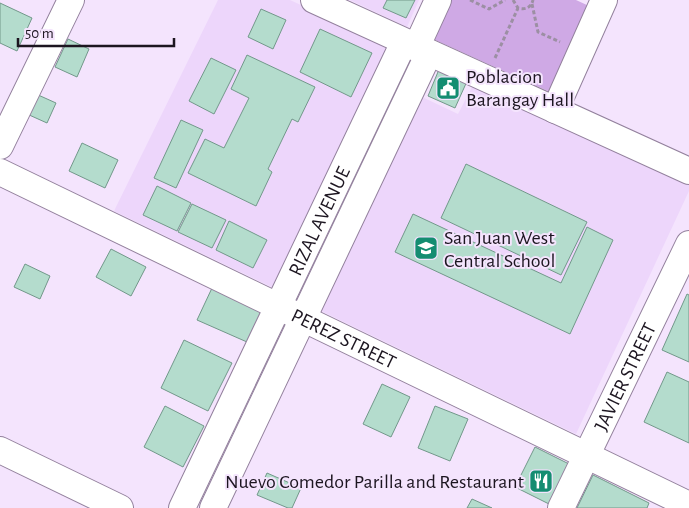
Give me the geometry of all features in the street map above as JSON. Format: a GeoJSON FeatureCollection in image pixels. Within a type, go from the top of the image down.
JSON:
{"type":"FeatureCollection","features":[{"type":"Feature","properties":{"kind":"street"},"geometry":{"type":"LineString","coordinates":[[0,146],[72,0]]}},
{"type":"Feature","properties":{"kind":"street"},"geometry":{"type":"LineString","coordinates":[[314,0],[689,171]]}},
{"type":"Feature","properties":{"kind":"street"},"geometry":{"type":"LineString","coordinates":[[416,48],[438,0]]}},
{"type":"Feature","properties":{"kind":"street"},"geometry":{"type":"LineString","coordinates":[[555,110],[604,0]]}},
{"type":"Feature","properties":{"kind":"street","name":"RIZAL AVENUE"},"geometry":{"type":"LineString","coordinates":[[182,508],[340,175],[416,48]]}},
{"type":"Feature","properties":{"kind":"street","name":"RIZAL AVENUE"},"geometry":{"type":"LineString","coordinates":[[212,508],[365,187],[416,48]]}},
{"type":"Feature","properties":{"kind":"street","name":"PEREZ STREET"},"geometry":{"type":"LineString","coordinates":[[0,172],[689,505]]}},
{"type":"Feature","properties":{"kind":"street"},"geometry":{"type":"LineString","coordinates":[[340,175],[365,187]]}},
{"type":"Feature","properties":{"kind":"street","name":"JAVIER STREET"},"geometry":{"type":"LineString","coordinates":[[562,508],[689,244]]}},
{"type":"Feature","properties":{"kind":"street"},"geometry":{"type":"LineString","coordinates":[[0,450],[120,508]]}},
{"type":"Feature","properties":{"kind":"path"},"geometry":{"type":"LineString","coordinates":[[470,0],[489,9],[505,0]]}},
{"type":"Feature","properties":{"kind":"path"},"geometry":{"type":"LineString","coordinates":[[512,0],[518,8],[523,9],[532,2],[538,32],[581,52]]}},
{"type":"Feature","properties":{"kind":"path"},"geometry":{"type":"LineString","coordinates":[[485,78],[518,8]]}},
{"type":"Feature","properties":{"kind":"shaded area","name":"San Juan West Central School"},"geometry":{"type":"Polygon","coordinates":[[[218,0],[290,0],[435,67],[420,96],[458,114],[473,85],[689,185],[689,191],[576,434],[114,211],[218,0]]]}},
{"type":"Feature","properties":{"kind":"shaded area"},"geometry":{"type":"Polygon","coordinates":[[[350,0],[419,0],[407,27],[350,0]]]}},
{"type":"Feature","properties":{"kind":"shaded area"},"geometry":{"type":"Polygon","coordinates":[[[451,0],[576,0],[589,6],[550,92],[433,39],[451,0]]]}},
{"type":"Feature","properties":{"kind":"building"},"geometry":{"type":"Polygon","coordinates":[[[387,0],[415,0],[406,18],[383,8],[387,0]]]}},
{"type":"Feature","properties":{"kind":"building"},"geometry":{"type":"Polygon","coordinates":[[[0,3],[32,18],[17,51],[0,43],[0,3]]]}},
{"type":"Feature","properties":{"kind":"building"},"geometry":{"type":"Polygon","coordinates":[[[261,9],[286,20],[273,49],[248,37],[261,9]]]}},
{"type":"Feature","properties":{"kind":"building"},"geometry":{"type":"Polygon","coordinates":[[[320,29],[372,53],[351,97],[300,72],[320,29]]]}},
{"type":"Feature","properties":{"kind":"building"},"geometry":{"type":"Polygon","coordinates":[[[68,39],[89,49],[77,77],[55,67],[68,39]]]}},
{"type":"Feature","properties":{"kind":"building"},"geometry":{"type":"Polygon","coordinates":[[[247,55],[315,87],[298,122],[292,119],[268,169],[272,172],[256,206],[188,173],[205,139],[224,148],[249,98],[231,89],[247,55]]]}},
{"type":"Feature","properties":{"kind":"building"},"geometry":{"type":"Polygon","coordinates":[[[211,58],[236,70],[214,114],[189,101],[211,58]]]}},
{"type":"Feature","properties":{"kind":"building","name":"Poblacion Barangay Hall"},"geometry":{"type":"Polygon","coordinates":[[[440,67],[468,79],[455,108],[428,96],[440,67]]]}},
{"type":"Feature","properties":{"kind":"building"},"geometry":{"type":"Polygon","coordinates":[[[36,94],[56,103],[47,123],[27,114],[36,94]]]}},
{"type":"Feature","properties":{"kind":"building"},"geometry":{"type":"Polygon","coordinates":[[[181,120],[203,130],[176,188],[154,178],[181,120]]]}},
{"type":"Feature","properties":{"kind":"building"},"geometry":{"type":"Polygon","coordinates":[[[82,143],[118,160],[105,188],[69,171],[82,143]]]}},
{"type":"Feature","properties":{"kind":"building"},"geometry":{"type":"Polygon","coordinates":[[[466,164],[587,222],[561,275],[441,218],[466,164]]]}},
{"type":"Feature","properties":{"kind":"building"},"geometry":{"type":"Polygon","coordinates":[[[157,186],[191,203],[177,231],[143,215],[157,186]]]}},
{"type":"Feature","properties":{"kind":"building"},"geometry":{"type":"Polygon","coordinates":[[[192,204],[226,220],[212,248],[178,232],[192,204]]]}},
{"type":"Feature","properties":{"kind":"building"},"geometry":{"type":"Polygon","coordinates":[[[413,214],[561,283],[587,227],[613,240],[570,334],[395,252],[413,214]]]}},
{"type":"Feature","properties":{"kind":"building"},"geometry":{"type":"Polygon","coordinates":[[[229,221],[267,240],[253,268],[216,250],[229,221]]]}},
{"type":"Feature","properties":{"kind":"building"},"geometry":{"type":"Polygon","coordinates":[[[111,249],[146,267],[131,296],[96,277],[111,249]]]}},
{"type":"Feature","properties":{"kind":"building"},"geometry":{"type":"Polygon","coordinates":[[[25,264],[50,276],[40,299],[14,287],[25,264]]]}},
{"type":"Feature","properties":{"kind":"building"},"geometry":{"type":"Polygon","coordinates":[[[212,288],[262,310],[247,342],[197,320],[212,288]]]}},
{"type":"Feature","properties":{"kind":"building"},"geometry":{"type":"Polygon","coordinates":[[[687,294],[689,295],[689,362],[662,350],[687,294]]]}},
{"type":"Feature","properties":{"kind":"building"},"geometry":{"type":"Polygon","coordinates":[[[184,340],[232,363],[208,411],[161,388],[184,340]]]}},
{"type":"Feature","properties":{"kind":"building"},"geometry":{"type":"Polygon","coordinates":[[[667,372],[689,382],[689,443],[644,422],[667,372]]]}},
{"type":"Feature","properties":{"kind":"building"},"geometry":{"type":"Polygon","coordinates":[[[382,384],[410,397],[391,437],[363,424],[382,384]]]}},
{"type":"Feature","properties":{"kind":"building"},"geometry":{"type":"Polygon","coordinates":[[[165,406],[204,426],[183,467],[144,447],[165,406]]]}},
{"type":"Feature","properties":{"kind":"building"},"geometry":{"type":"Polygon","coordinates":[[[435,406],[468,419],[450,461],[418,448],[435,406]]]}},
{"type":"Feature","properties":{"kind":"building"},"geometry":{"type":"Polygon","coordinates":[[[535,447],[569,464],[549,504],[515,487],[535,447]]]}},
{"type":"Feature","properties":{"kind":"building"},"geometry":{"type":"Polygon","coordinates":[[[267,473],[301,488],[292,508],[257,495],[267,473]]]}},
{"type":"Feature","properties":{"kind":"building"},"geometry":{"type":"Polygon","coordinates":[[[593,475],[649,503],[647,508],[577,508],[593,475]]]}},
{"type":"Feature","properties":{"kind":"building"},"geometry":{"type":"Polygon","coordinates":[[[472,499],[492,508],[467,508],[472,499]]]}},
{"type":"Feature","properties":{"kind":"place","name":"Poblacion Barangay Hall"},"geometry":{"type":"Point","coordinates":[448,88]}},
{"type":"Feature","properties":{"kind":"place","name":"San Juan West Central School"},"geometry":{"type":"Point","coordinates":[426,248]}},
{"type":"Feature","properties":{"kind":"place","name":"Nuevo Comedor Parilla and Restaurant"},"geometry":{"type":"Point","coordinates":[541,481]}}]}
